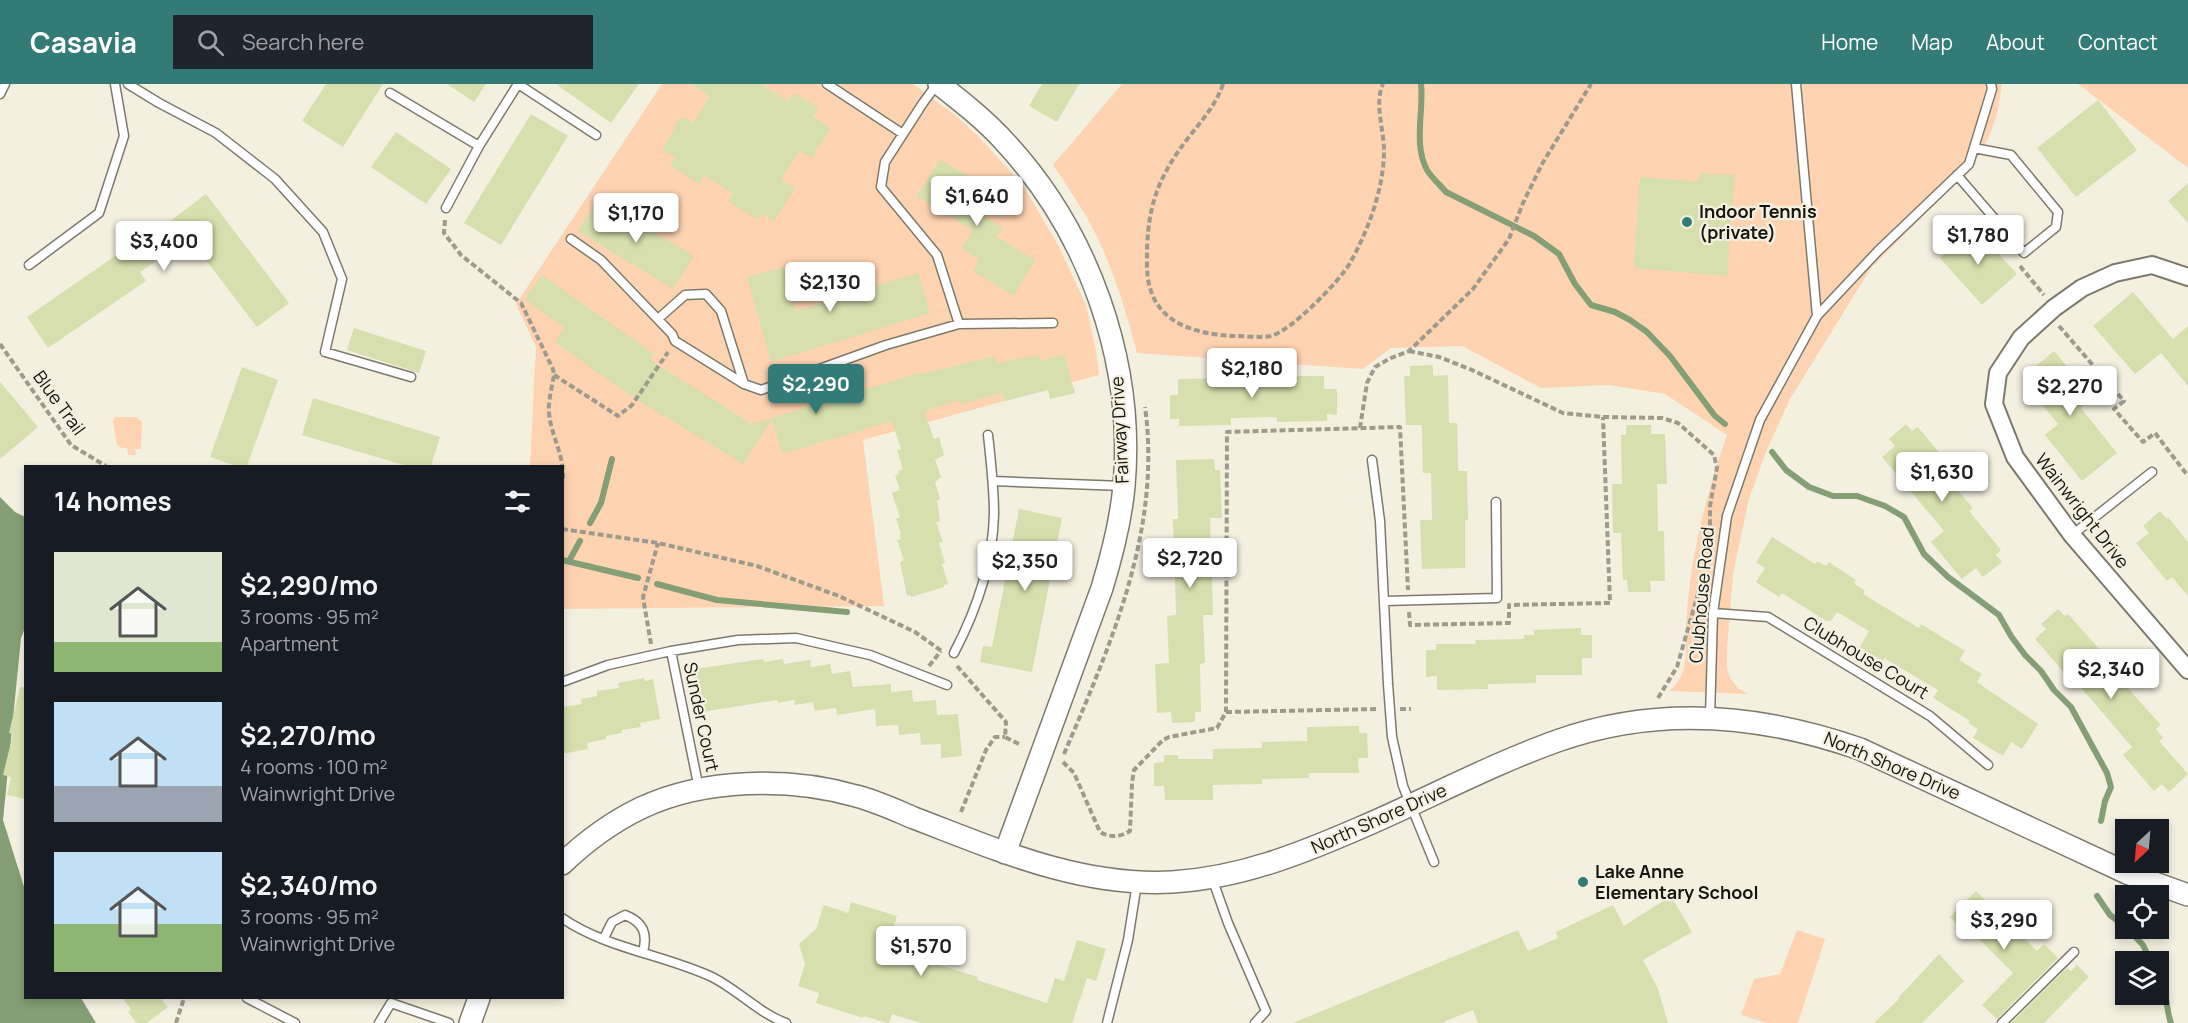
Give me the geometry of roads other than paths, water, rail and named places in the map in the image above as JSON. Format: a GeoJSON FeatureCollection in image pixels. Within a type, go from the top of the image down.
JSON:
{"type":"FeatureCollection","features":[{"type":"Feature","properties":{"kind":"street","name":"Fairway Drive"},"geometry":{"type":"LineString","coordinates":[[938,84],[1005,141],[1061,216],[1082,257],[1102,306],[1115,354],[1122,402],[1124,486],[1115,538],[1102,588],[1005,852]]}},
{"type":"Feature","properties":{"kind":"street","name":"Wainwright Drive"},"geometry":{"type":"LineString","coordinates":[[2188,277],[2152,265],[2115,273],[2082,288],[2051,310],[2021,338],[1998,372],[1994,404],[2015,457],[2072,535],[2188,670]]}},
{"type":"Feature","properties":{"kind":"street","name":"North Shore Drive"},"geometry":{"type":"LineString","coordinates":[[564,862],[577,849],[610,825],[640,808],[699,790],[771,784],[818,788],[857,796],[1046,867],[1086,876],[1138,882],[1212,878],[1291,857],[1559,740],[1603,728],[1648,720],[1710,718],[1780,725],[1860,748],[2127,873],[2188,895]]}},
{"type":"Feature","properties":{"kind":"street"},"geometry":{"type":"LineString","coordinates":[[470,1023],[478,999]]}},
{"type":"Feature","properties":{"kind":"lane"},"geometry":{"type":"LineString","coordinates":[[0,94],[5,84]]}},
{"type":"Feature","properties":{"kind":"lane"},"geometry":{"type":"LineString","coordinates":[[29,265],[99,213],[124,136],[116,84]]}},
{"type":"Feature","properties":{"kind":"lane"},"geometry":{"type":"LineString","coordinates":[[128,84],[216,133],[275,179],[323,232],[342,279],[325,352],[411,377]]}},
{"type":"Feature","properties":{"kind":"lane"},"geometry":{"type":"LineString","coordinates":[[446,207],[479,146],[518,84],[596,135]]}},
{"type":"Feature","properties":{"kind":"lane"},"geometry":{"type":"LineString","coordinates":[[827,84],[903,134]]}},
{"type":"Feature","properties":{"kind":"lane"},"geometry":{"type":"LineString","coordinates":[[938,84],[885,162],[881,187],[937,255],[959,324]]}},
{"type":"Feature","properties":{"kind":"lane"},"geometry":{"type":"LineString","coordinates":[[1796,84],[1818,316]]}},
{"type":"Feature","properties":{"kind":"lane","name":"Clubhouse Road"},"geometry":{"type":"LineString","coordinates":[[1710,718],[1713,613],[1727,516],[1760,420],[1818,316],[1878,251],[1969,164],[1992,89],[1991,84]]}},
{"type":"Feature","properties":{"kind":"lane"},"geometry":{"type":"LineString","coordinates":[[390,93],[479,146]]}},
{"type":"Feature","properties":{"kind":"lane"},"geometry":{"type":"LineString","coordinates":[[1957,175],[2024,253],[2056,227],[2058,212],[2011,155],[1974,148]]}},
{"type":"Feature","properties":{"kind":"lane"},"geometry":{"type":"LineString","coordinates":[[571,238],[601,260],[658,319],[675,341],[744,384],[761,390],[886,345],[959,324],[1053,323]]}},
{"type":"Feature","properties":{"kind":"lane"},"geometry":{"type":"LineString","coordinates":[[658,319],[685,295],[706,294],[721,311],[744,384]]}},
{"type":"Feature","properties":{"kind":"lane"},"geometry":{"type":"LineString","coordinates":[[954,653],[979,594],[989,554],[994,517],[988,435]]}},
{"type":"Feature","properties":{"kind":"lane"},"geometry":{"type":"LineString","coordinates":[[1372,460],[1380,520],[1390,709],[1397,761],[1411,806],[1434,862]]}},
{"type":"Feature","properties":{"kind":"lane"},"geometry":{"type":"LineString","coordinates":[[2072,535],[2152,472]]}},
{"type":"Feature","properties":{"kind":"lane"},"geometry":{"type":"LineString","coordinates":[[993,481],[1124,486]]}},
{"type":"Feature","properties":{"kind":"lane"},"geometry":{"type":"LineString","coordinates":[[1384,601],[1497,598],[1496,502]]}},
{"type":"Feature","properties":{"kind":"lane","name":"Clubhouse Court"},"geometry":{"type":"LineString","coordinates":[[1713,613],[1768,617],[1930,716],[1988,765]]}},
{"type":"Feature","properties":{"kind":"lane","name":"Sunder Court"},"geometry":{"type":"LineString","coordinates":[[564,681],[608,665],[671,651],[738,640],[796,638],[870,656],[946,685]]}},
{"type":"Feature","properties":{"kind":"lane","name":"Sunder Court"},"geometry":{"type":"LineString","coordinates":[[671,651],[699,790]]}},
{"type":"Feature","properties":{"kind":"lane"},"geometry":{"type":"LineString","coordinates":[[1212,878],[1228,923],[1266,1011],[1256,1023]]}},
{"type":"Feature","properties":{"kind":"lane"},"geometry":{"type":"LineString","coordinates":[[1107,1023],[1128,940],[1138,882]]}},
{"type":"Feature","properties":{"kind":"lane"},"geometry":{"type":"LineString","coordinates":[[604,938],[612,922],[625,915],[637,920],[644,929],[646,941],[643,952]]}},
{"type":"Feature","properties":{"kind":"lane"},"geometry":{"type":"LineString","coordinates":[[564,919],[604,938],[711,977],[786,1023]]}},
{"type":"Feature","properties":{"kind":"lane"},"geometry":{"type":"LineString","coordinates":[[2002,1023],[2074,952]]}},
{"type":"Feature","properties":{"kind":"lane"},"geometry":{"type":"LineString","coordinates":[[249,999],[295,1023]]}},
{"type":"Feature","properties":{"kind":"lane"},"geometry":{"type":"LineString","coordinates":[[379,1023],[392,1000],[449,1023]]}},
{"type":"Feature","properties":{"kind":"waterway"},"geometry":{"type":"LineString","coordinates":[[1421,84],[1421,149],[1427,170],[1434,179],[1446,192],[1534,236],[1559,254],[1575,284],[1591,305],[1615,312],[1647,332],[1670,356],[1715,416],[1725,424]]}},
{"type":"Feature","properties":{"kind":"waterway"},"geometry":{"type":"LineString","coordinates":[[1772,452],[1786,470],[1809,487],[1833,496],[1857,496],[1885,506],[1904,517],[1924,554],[1948,577],[1999,615],[2025,655],[2071,707],[2107,773],[2111,787],[2105,801],[2101,821]]}},
{"type":"Feature","properties":{"kind":"waterway"},"geometry":{"type":"LineString","coordinates":[[590,523],[601,503],[612,459]]}},
{"type":"Feature","properties":{"kind":"waterway"},"geometry":{"type":"LineString","coordinates":[[569,561],[580,541]]}},
{"type":"Feature","properties":{"kind":"waterway"},"geometry":{"type":"LineString","coordinates":[[564,560],[638,578]]}},
{"type":"Feature","properties":{"kind":"waterway"},"geometry":{"type":"LineString","coordinates":[[657,584],[717,600],[847,612]]}},
{"type":"Feature","properties":{"kind":"waterway"},"geometry":{"type":"LineString","coordinates":[[2097,896],[2115,919]]}},
{"type":"Feature","properties":{"kind":"waterway"},"geometry":{"type":"LineString","coordinates":[[2137,939],[2146,951]]}},
{"type":"Feature","properties":{"kind":"waterway"},"geometry":{"type":"LineString","coordinates":[[2167,1005],[2171,1023]]}},
{"type":"Feature","properties":{"kind":"place","name":"Indoor Tennis (private)"},"geometry":{"type":"Point","coordinates":[1687,222]}},
{"type":"Feature","properties":{"kind":"place","name":"Lake Anne Elementary School"},"geometry":{"type":"Point","coordinates":[1583,882]}}]}
